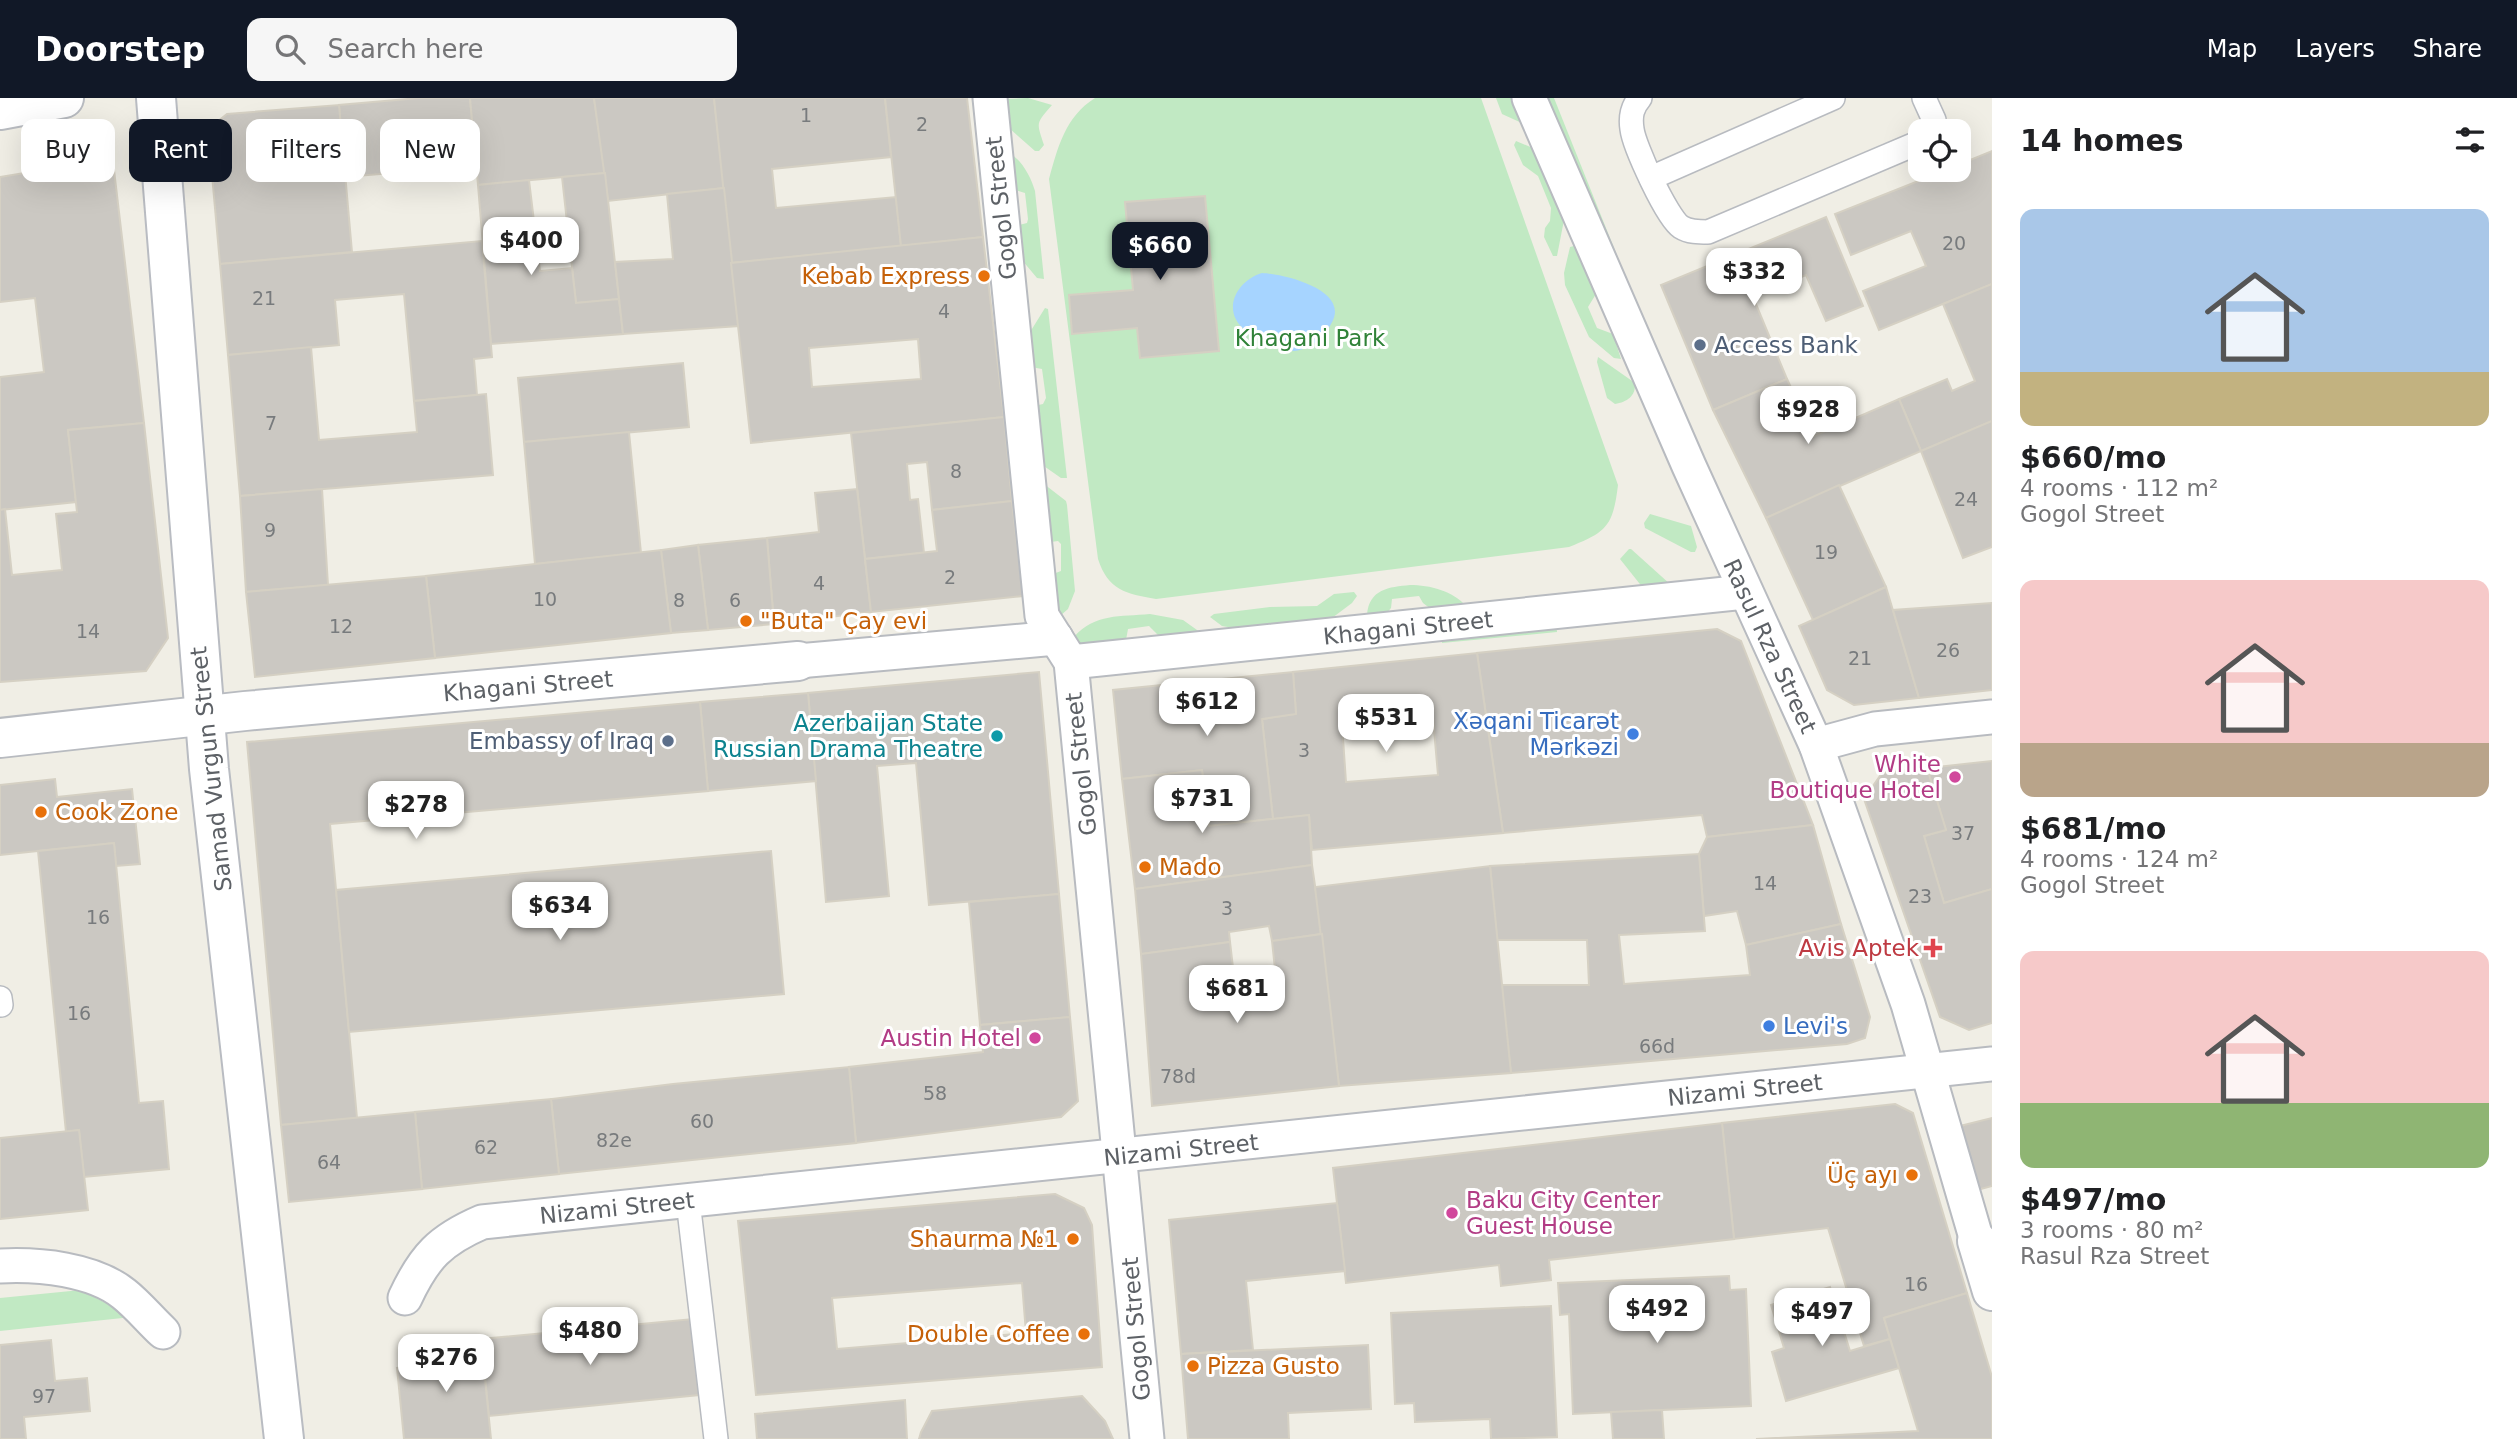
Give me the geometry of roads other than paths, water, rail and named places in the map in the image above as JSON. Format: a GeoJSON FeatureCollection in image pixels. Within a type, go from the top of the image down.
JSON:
{"type":"FeatureCollection","features":[{"type":"Feature","properties":{"kind":"main road"},"geometry":{"type":"LineString","coordinates":[[0,110],[64,98]]}},
{"type":"Feature","properties":{"kind":"main road","name":"Samad Vurgun Street"},"geometry":{"type":"LineString","coordinates":[[156,98],[204,716],[284,1439]]}},
{"type":"Feature","properties":{"kind":"main road","name":"Khagani Street"},"geometry":{"type":"LineString","coordinates":[[0,738],[204,716],[797,661]]}},
{"type":"Feature","properties":{"kind":"main road","name":"Rasul Rza Street"},"geometry":{"type":"LineString","coordinates":[[1977,1241],[1992,1290]]}},
{"type":"Feature","properties":{"kind":"street","name":"Gogol Street"},"geometry":{"type":"LineString","coordinates":[[990,98],[1042,616],[1063,650],[1120,1156],[1146,1439]]}},
{"type":"Feature","properties":{"kind":"street","name":"Rasul Rza Street"},"geometry":{"type":"LineString","coordinates":[[1529,98],[1745,592],[1816,745],[1889,948],[1977,1241]]}},
{"type":"Feature","properties":{"kind":"street","name":"Khagani Street"},"geometry":{"type":"LineString","coordinates":[[797,661],[1063,650],[1745,592]]}},
{"type":"Feature","properties":{"kind":"street"},"geometry":{"type":"LineString","coordinates":[[1816,745],[1875,729],[1992,717]]}},
{"type":"Feature","properties":{"kind":"street","name":"Nizami Street"},"geometry":{"type":"LineString","coordinates":[[405,1298],[417,1272],[435,1248],[457,1233],[482,1222],[1992,1064]]}},
{"type":"Feature","properties":{"kind":"street"},"geometry":{"type":"LineString","coordinates":[[0,1266],[23,1265],[82,1273],[123,1293],[163,1332]]}},
{"type":"Feature","properties":{"kind":"lane"},"geometry":{"type":"LineString","coordinates":[[1640,98],[1633,106],[1632,131],[1651,178],[1671,218],[1682,228],[1696,232],[1708,232],[1908,147]]}},
{"type":"Feature","properties":{"kind":"lane"},"geometry":{"type":"LineString","coordinates":[[1651,178],[1833,98]]}},
{"type":"Feature","properties":{"kind":"lane"},"geometry":{"type":"LineString","coordinates":[[1924,98],[1934,119]]}},
{"type":"Feature","properties":{"kind":"lane"},"geometry":{"type":"LineString","coordinates":[[0,998],[1,1005]]}},
{"type":"Feature","properties":{"kind":"lane"},"geometry":{"type":"LineString","coordinates":[[688,1201],[716,1439]]}},
{"type":"Feature","properties":{"kind":"water"},"geometry":{"type":"Polygon","coordinates":[[[1262,273],[1313,286],[1332,302],[1335,312],[1331,324],[1319,340],[1293,351],[1248,332],[1238,322],[1233,306],[1235,297],[1245,283],[1262,273]]]}},
{"type":"Feature","properties":{"kind":"place","name":"Kebab Express"},"geometry":{"type":"Point","coordinates":[984,276]}},
{"type":"Feature","properties":{"kind":"place","name":"Access Bank"},"geometry":{"type":"Point","coordinates":[1700,345]}},
{"type":"Feature","properties":{"kind":"place","name":"\"Buta\" Çay evi"},"geometry":{"type":"Point","coordinates":[746,621]}},
{"type":"Feature","properties":{"kind":"place","name":"Xəqani Ticarət Mərkəzi"},"geometry":{"type":"Point","coordinates":[1633,734]}},
{"type":"Feature","properties":{"kind":"place","name":"Azerbaijan State Russian Drama Theatre"},"geometry":{"type":"Point","coordinates":[997,736]}},
{"type":"Feature","properties":{"kind":"place","name":"Embassy of Iraq"},"geometry":{"type":"Point","coordinates":[668,741]}},
{"type":"Feature","properties":{"kind":"place","name":"White Boutique Hotel"},"geometry":{"type":"Point","coordinates":[1955,777]}},
{"type":"Feature","properties":{"kind":"place","name":"Cook Zone"},"geometry":{"type":"Point","coordinates":[41,812]}},
{"type":"Feature","properties":{"kind":"place","name":"Mado"},"geometry":{"type":"Point","coordinates":[1145,867]}},
{"type":"Feature","properties":{"kind":"place","name":"Avis Aptek"},"geometry":{"type":"Point","coordinates":[1933,948]}},
{"type":"Feature","properties":{"kind":"place","name":"Levi's"},"geometry":{"type":"Point","coordinates":[1769,1026]}},
{"type":"Feature","properties":{"kind":"place","name":"Austin Hotel"},"geometry":{"type":"Point","coordinates":[1035,1038]}},
{"type":"Feature","properties":{"kind":"place","name":"Üç ayı"},"geometry":{"type":"Point","coordinates":[1912,1175]}},
{"type":"Feature","properties":{"kind":"place","name":"Baku City Center Guest House"},"geometry":{"type":"Point","coordinates":[1452,1213]}},
{"type":"Feature","properties":{"kind":"place","name":"Shaurma №1"},"geometry":{"type":"Point","coordinates":[1073,1239]}},
{"type":"Feature","properties":{"kind":"place","name":"Double Coffee"},"geometry":{"type":"Point","coordinates":[1084,1334]}},
{"type":"Feature","properties":{"kind":"place","name":"Pizza Gusto"},"geometry":{"type":"Point","coordinates":[1193,1366]}},
{"type":"Feature","properties":{"kind":"park label","name":"Khagani Park"},"geometry":{"type":"Point","coordinates":[1310,338]}}]}
